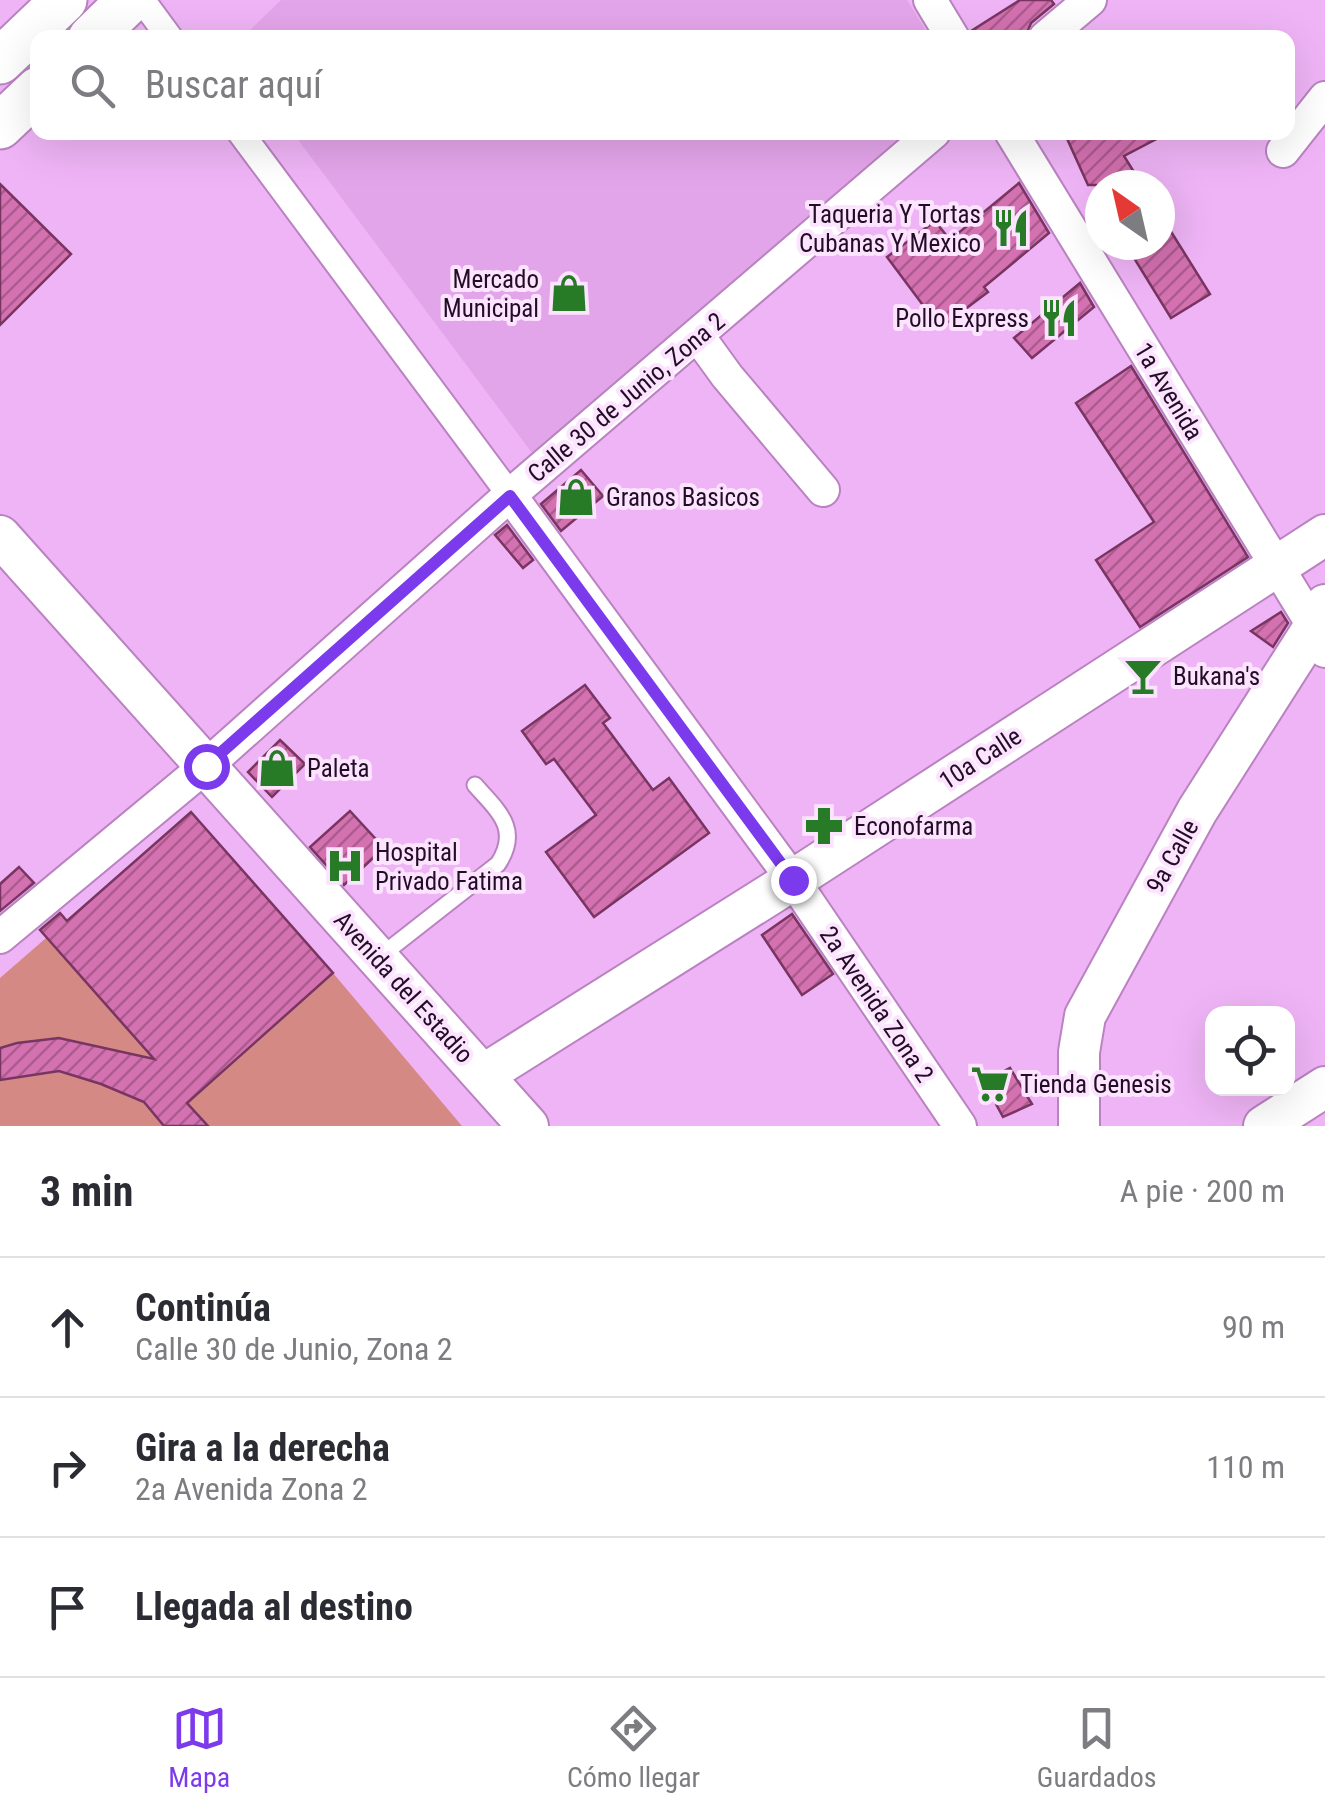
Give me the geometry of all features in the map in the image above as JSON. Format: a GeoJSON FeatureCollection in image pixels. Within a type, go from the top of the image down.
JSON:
{"type":"FeatureCollection","features":[{"type":"Feature","properties":{"kind":"main road"},"geometry":{"type":"LineString","coordinates":[[33,30],[64,0]]}},
{"type":"Feature","properties":{"kind":"main road"},"geometry":{"type":"LineString","coordinates":[[100,30],[130,0]]}},
{"type":"Feature","properties":{"kind":"main road"},"geometry":{"type":"LineString","coordinates":[[0,61],[30,32]]}},
{"type":"Feature","properties":{"kind":"main road"},"geometry":{"type":"LineString","coordinates":[[0,126],[30,98]]}},
{"type":"Feature","properties":{"kind":"street"},"geometry":{"type":"LineString","coordinates":[[142,0],[164,30]]}},
{"type":"Feature","properties":{"kind":"street"},"geometry":{"type":"LineString","coordinates":[[930,0],[948,30]]}},
{"type":"Feature","properties":{"kind":"street"},"geometry":{"type":"LineString","coordinates":[[1054,30],[1090,0]]}},
{"type":"Feature","properties":{"kind":"street"},"geometry":{"type":"LineString","coordinates":[[1295,137],[1325,98]]}},
{"type":"Feature","properties":{"kind":"street"},"geometry":{"type":"LineString","coordinates":[[246,140],[510,496]]}},
{"type":"Feature","properties":{"kind":"street","name":"Calle 30 de Junio, Zona 2"},"geometry":{"type":"LineString","coordinates":[[0,937],[206,766],[510,496],[925,140]]}},
{"type":"Feature","properties":{"kind":"street","name":"1a Avenida"},"geometry":{"type":"LineString","coordinates":[[1017,140],[1275,566],[1321,628]]}},
{"type":"Feature","properties":{"kind":"street"},"geometry":{"type":"LineString","coordinates":[[1283,152],[1292,140]]}},
{"type":"Feature","properties":{"kind":"street"},"geometry":{"type":"LineString","coordinates":[[698,336],[823,490]]}},
{"type":"Feature","properties":{"kind":"street","name":"2a Avenida Zona 2"},"geometry":{"type":"LineString","coordinates":[[510,496],[793,880],[960,1126]]}},
{"type":"Feature","properties":{"kind":"street","name":"10a Calle"},"geometry":{"type":"LineString","coordinates":[[483,1076],[1325,535]]}},
{"type":"Feature","properties":{"kind":"street","name":"Avenida del Estadio"},"geometry":{"type":"LineString","coordinates":[[0,536],[528,1126]]}},
{"type":"Feature","properties":{"kind":"street","name":"9a Calle"},"geometry":{"type":"LineString","coordinates":[[1079,1126],[1079,1052],[1085,1016],[1196,811],[1321,628]]}},
{"type":"Feature","properties":{"kind":"street"},"geometry":{"type":"LineString","coordinates":[[1264,1126],[1325,1088]]}},
{"type":"Feature","properties":{"kind":"lane"},"geometry":{"type":"LineString","coordinates":[[378,958],[498,864],[506,852],[509,837],[503,817],[475,785]]}},
{"type":"Feature","properties":{"kind":"shaded area"},"geometry":{"type":"Polygon","coordinates":[[[281,0],[907,0],[926,30],[250,30],[281,0]]]}},
{"type":"Feature","properties":{"kind":"shaded area","name":"Mercado Municipal"},"geometry":{"type":"Polygon","coordinates":[[[298,140],[910,140],[532,453],[298,140]]]}},
{"type":"Feature","properties":{"kind":"shaded area"},"geometry":{"type":"Polygon","coordinates":[[[191,812],[462,1126],[0,1126],[0,978],[191,812]]]}},
{"type":"Feature","properties":{"kind":"building"},"geometry":{"type":"Polygon","coordinates":[[[1020,0],[1051,0],[1054,4],[1028,30],[973,30],[1020,0]]]}},
{"type":"Feature","properties":{"kind":"building"},"geometry":{"type":"Polygon","coordinates":[[[1068,140],[1155,140],[1124,156],[1133,170],[1085,170],[1085,178],[1068,140]]]}},
{"type":"Feature","properties":{"kind":"building"},"geometry":{"type":"Polygon","coordinates":[[[1019,183],[1049,233],[984,287],[988,292],[940,328],[887,257],[935,221],[950,240],[1019,183]]]}},
{"type":"Feature","properties":{"kind":"building"},"geometry":{"type":"Polygon","coordinates":[[[0,184],[71,254],[0,325],[0,184]]]}},
{"type":"Feature","properties":{"kind":"building"},"geometry":{"type":"Polygon","coordinates":[[[1175,238],[1210,294],[1171,318],[1135,260],[1175,260],[1175,238]]]}},
{"type":"Feature","properties":{"kind":"building","name":"Pollo Express"},"geometry":{"type":"Polygon","coordinates":[[[1080,283],[1094,307],[1032,358],[1014,338],[1080,283]]]}},
{"type":"Feature","properties":{"kind":"building"},"geometry":{"type":"Polygon","coordinates":[[[1131,366],[1248,557],[1140,627],[1096,560],[1154,522],[1076,403],[1131,366]]]}},
{"type":"Feature","properties":{"kind":"building","name":"Granos Basicos"},"geometry":{"type":"Polygon","coordinates":[[[581,470],[603,496],[561,531],[541,504],[581,470]]]}},
{"type":"Feature","properties":{"kind":"building"},"geometry":{"type":"Polygon","coordinates":[[[507,525],[533,560],[523,568],[495,535],[507,525]]]}},
{"type":"Feature","properties":{"kind":"building"},"geometry":{"type":"Polygon","coordinates":[[[1281,612],[1288,623],[1273,647],[1251,631],[1281,612]]]}},
{"type":"Feature","properties":{"kind":"building"},"geometry":{"type":"Polygon","coordinates":[[[585,685],[610,718],[603,723],[653,790],[669,778],[709,833],[594,917],[546,852],[596,815],[554,759],[546,764],[522,731],[585,685]]]}},
{"type":"Feature","properties":{"kind":"building","name":"Paleta"},"geometry":{"type":"Polygon","coordinates":[[[280,740],[305,764],[272,797],[248,772],[280,740]]]}},
{"type":"Feature","properties":{"kind":"building","name":"Hospital Privado Fatima"},"geometry":{"type":"Polygon","coordinates":[[[350,811],[384,848],[344,885],[310,847],[350,811]]]}},
{"type":"Feature","properties":{"kind":"building"},"geometry":{"type":"Polygon","coordinates":[[[191,812],[333,973],[187,1103],[208,1126],[164,1126],[144,1102],[59,1071],[0,1080],[0,1048],[17,1043],[59,1038],[154,1059],[40,930],[60,913],[67,921],[191,812]]]}},
{"type":"Feature","properties":{"kind":"building"},"geometry":{"type":"Polygon","coordinates":[[[19,867],[34,883],[0,911],[0,884],[19,867]]]}},
{"type":"Feature","properties":{"kind":"building"},"geometry":{"type":"Polygon","coordinates":[[[792,914],[833,974],[802,995],[762,935],[792,914]]]}},
{"type":"Feature","properties":{"kind":"building"},"geometry":{"type":"Polygon","coordinates":[[[1010,1068],[1032,1104],[1003,1117],[984,1082],[1010,1068]]]}},
{"type":"Feature","properties":{"kind":"place","name":"Taqueria Y Tortas Cubanas Y Mexico"},"geometry":{"type":"Point","coordinates":[1011,228]}},
{"type":"Feature","properties":{"kind":"place","name":"Mercado Municipal"},"geometry":{"type":"Point","coordinates":[569,293]}},
{"type":"Feature","properties":{"kind":"place","name":"Pollo Express"},"geometry":{"type":"Point","coordinates":[1059,318]}},
{"type":"Feature","properties":{"kind":"place","name":"Granos Basicos"},"geometry":{"type":"Point","coordinates":[576,497]}},
{"type":"Feature","properties":{"kind":"place","name":"Bukana's"},"geometry":{"type":"Point","coordinates":[1143,676]}},
{"type":"Feature","properties":{"kind":"place","name":"Paleta"},"geometry":{"type":"Point","coordinates":[277,768]}},
{"type":"Feature","properties":{"kind":"place","name":"Econofarma"},"geometry":{"type":"Point","coordinates":[824,826]}},
{"type":"Feature","properties":{"kind":"place","name":"Hospital Privado Fatima"},"geometry":{"type":"Point","coordinates":[345,866]}},
{"type":"Feature","properties":{"kind":"place","name":"Tienda Genesis"},"geometry":{"type":"Point","coordinates":[990,1084]}},
{"type":"Feature","properties":{"kind":"route"},"geometry":{"type":"LineString","coordinates":[[206,766],[510,496],[793,880]]}}]}
